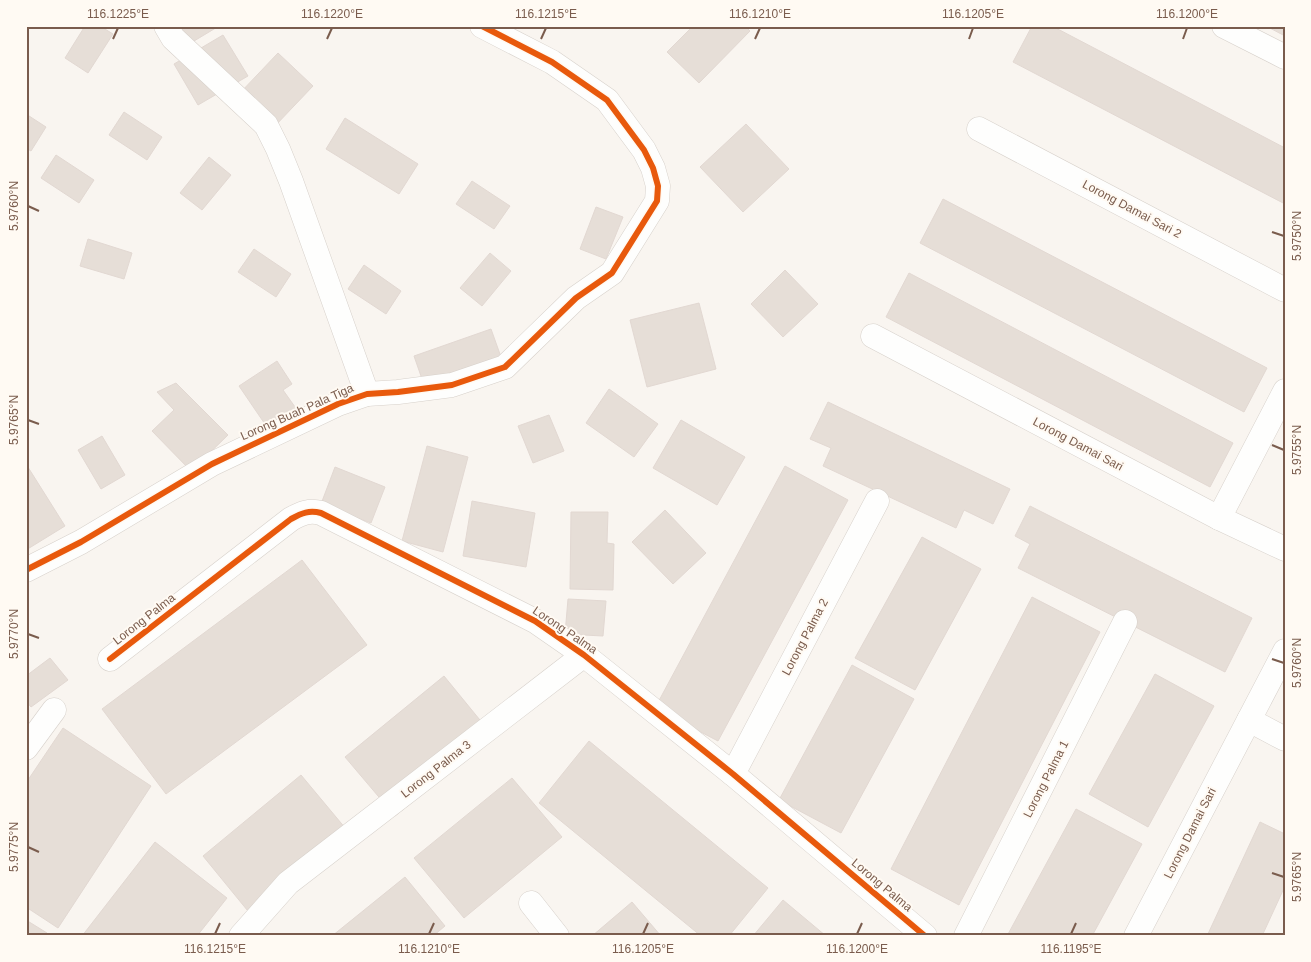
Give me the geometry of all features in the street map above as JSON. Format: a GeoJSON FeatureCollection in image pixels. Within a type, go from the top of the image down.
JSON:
{"type":"FeatureCollection","features":[{"type":"Feature","properties":{"kind":"street"},"geometry":{"type":"LineString","coordinates":[[166,26],[173,38],[266,126],[291,181],[367,394]]}},
{"type":"Feature","properties":{"kind":"street","name":"Lorong Buah Pala Tiga"},"geometry":{"type":"LineString","coordinates":[[26,570],[81,542],[212,464],[338,404],[367,394],[452,386],[505,367],[576,298],[612,272],[657,201],[658,186],[653,168],[644,150],[606,100],[552,62],[482,26]]}},
{"type":"Feature","properties":{"kind":"street"},"geometry":{"type":"LineString","coordinates":[[1224,26],[1285,57]]}},
{"type":"Feature","properties":{"kind":"street","name":"Lorong Damai Sari 2"},"geometry":{"type":"LineString","coordinates":[[979,129],[1285,290]]}},
{"type":"Feature","properties":{"kind":"street","name":"Lorong Damai Sari"},"geometry":{"type":"LineString","coordinates":[[873,336],[1219,518],[1285,549]]}},
{"type":"Feature","properties":{"kind":"street"},"geometry":{"type":"LineString","coordinates":[[1219,518],[1285,390]]}},
{"type":"Feature","properties":{"kind":"street","name":"Lorong Palma 2"},"geometry":{"type":"LineString","coordinates":[[734,774],[877,501]]}},
{"type":"Feature","properties":{"kind":"street","name":"Lorong Palma"},"geometry":{"type":"LineString","coordinates":[[110,659],[291,519],[311,510],[321,513],[535,621],[584,655],[734,774],[924,936]]}},
{"type":"Feature","properties":{"kind":"street","name":"Lorong Palma 1"},"geometry":{"type":"LineString","coordinates":[[966,936],[1125,622]]}},
{"type":"Feature","properties":{"kind":"street","name":"Lorong Damai Sari"},"geometry":{"type":"LineString","coordinates":[[1136,936],[1285,651]]}},
{"type":"Feature","properties":{"kind":"street","name":"Lorong Palma 3"},"geometry":{"type":"LineString","coordinates":[[241,936],[288,883],[584,655]]}},
{"type":"Feature","properties":{"kind":"street"},"geometry":{"type":"LineString","coordinates":[[26,748],[54,710]]}},
{"type":"Feature","properties":{"kind":"street"},"geometry":{"type":"LineString","coordinates":[[1249,720],[1285,739]]}},
{"type":"Feature","properties":{"kind":"street"},"geometry":{"type":"LineString","coordinates":[[531,902],[557,936]]}},
{"type":"Feature","properties":{"kind":"building"},"geometry":{"type":"Polygon","coordinates":[[[85,26],[100,26],[113,34],[88,73],[65,58],[85,26]]]}},
{"type":"Feature","properties":{"kind":"building"},"geometry":{"type":"Polygon","coordinates":[[[171,26],[219,26],[184,47],[171,26]]]}},
{"type":"Feature","properties":{"kind":"building"},"geometry":{"type":"Polygon","coordinates":[[[693,26],[745,26],[750,31],[699,83],[667,52],[693,26]]]}},
{"type":"Feature","properties":{"kind":"building"},"geometry":{"type":"Polygon","coordinates":[[[1032,26],[1052,26],[1285,148],[1285,204],[1013,62],[1032,26]]]}},
{"type":"Feature","properties":{"kind":"building"},"geometry":{"type":"Polygon","coordinates":[[[1266,26],[1285,26],[1285,36],[1266,26]]]}},
{"type":"Feature","properties":{"kind":"building"},"geometry":{"type":"Polygon","coordinates":[[[223,35],[248,76],[198,105],[174,64],[223,35]]]}},
{"type":"Feature","properties":{"kind":"building"},"geometry":{"type":"Polygon","coordinates":[[[278,53],[313,86],[274,127],[239,94],[278,53]]]}},
{"type":"Feature","properties":{"kind":"building"},"geometry":{"type":"Polygon","coordinates":[[[124,112],[162,137],[147,160],[109,135],[124,112]]]}},
{"type":"Feature","properties":{"kind":"building"},"geometry":{"type":"Polygon","coordinates":[[[26,114],[46,127],[31,151],[26,148],[26,114]]]}},
{"type":"Feature","properties":{"kind":"building"},"geometry":{"type":"Polygon","coordinates":[[[345,118],[418,164],[399,194],[326,149],[345,118]]]}},
{"type":"Feature","properties":{"kind":"building"},"geometry":{"type":"Polygon","coordinates":[[[746,124],[789,169],[743,212],[700,167],[746,124]]]}},
{"type":"Feature","properties":{"kind":"building"},"geometry":{"type":"Polygon","coordinates":[[[56,155],[94,180],[79,203],[41,178],[56,155]]]}},
{"type":"Feature","properties":{"kind":"building"},"geometry":{"type":"Polygon","coordinates":[[[209,157],[231,175],[202,210],[180,193],[209,157]]]}},
{"type":"Feature","properties":{"kind":"building"},"geometry":{"type":"Polygon","coordinates":[[[472,181],[510,206],[494,229],[456,204],[472,181]]]}},
{"type":"Feature","properties":{"kind":"building"},"geometry":{"type":"Polygon","coordinates":[[[943,199],[1267,368],[1244,412],[920,243],[943,199]]]}},
{"type":"Feature","properties":{"kind":"building"},"geometry":{"type":"Polygon","coordinates":[[[596,207],[623,217],[606,259],[580,249],[596,207]]]}},
{"type":"Feature","properties":{"kind":"building"},"geometry":{"type":"Polygon","coordinates":[[[88,239],[132,253],[124,279],[80,266],[88,239]]]}},
{"type":"Feature","properties":{"kind":"building"},"geometry":{"type":"Polygon","coordinates":[[[254,249],[291,274],[276,297],[238,272],[254,249]]]}},
{"type":"Feature","properties":{"kind":"building"},"geometry":{"type":"Polygon","coordinates":[[[490,253],[511,271],[482,306],[460,288],[490,253]]]}},
{"type":"Feature","properties":{"kind":"building"},"geometry":{"type":"Polygon","coordinates":[[[364,265],[401,291],[386,314],[348,289],[364,265]]]}},
{"type":"Feature","properties":{"kind":"building"},"geometry":{"type":"Polygon","coordinates":[[[785,270],[818,304],[783,337],[751,304],[785,270]]]}},
{"type":"Feature","properties":{"kind":"building"},"geometry":{"type":"Polygon","coordinates":[[[909,273],[1233,443],[1210,487],[886,317],[909,273]]]}},
{"type":"Feature","properties":{"kind":"building"},"geometry":{"type":"Polygon","coordinates":[[[699,303],[716,369],[647,387],[630,320],[699,303]]]}},
{"type":"Feature","properties":{"kind":"building"},"geometry":{"type":"Polygon","coordinates":[[[491,329],[506,371],[429,399],[414,356],[491,329]]]}},
{"type":"Feature","properties":{"kind":"building"},"geometry":{"type":"Polygon","coordinates":[[[277,361],[292,384],[283,390],[300,414],[271,433],[239,386],[277,361]]]}},
{"type":"Feature","properties":{"kind":"building"},"geometry":{"type":"Polygon","coordinates":[[[176,383],[228,435],[191,471],[152,431],[174,410],[157,392],[176,383]]]}},
{"type":"Feature","properties":{"kind":"building"},"geometry":{"type":"Polygon","coordinates":[[[609,389],[658,424],[634,457],[586,423],[609,389]]]}},
{"type":"Feature","properties":{"kind":"building"},"geometry":{"type":"Polygon","coordinates":[[[828,402],[1010,489],[993,524],[964,510],[956,528],[823,466],[831,448],[810,439],[828,402]]]}},
{"type":"Feature","properties":{"kind":"building"},"geometry":{"type":"Polygon","coordinates":[[[549,415],[564,451],[533,463],[518,426],[549,415]]]}},
{"type":"Feature","properties":{"kind":"building"},"geometry":{"type":"Polygon","coordinates":[[[681,420],[745,457],[717,505],[653,468],[681,420]]]}},
{"type":"Feature","properties":{"kind":"building"},"geometry":{"type":"Polygon","coordinates":[[[102,436],[125,475],[101,489],[78,450],[102,436]]]}},
{"type":"Feature","properties":{"kind":"building"},"geometry":{"type":"Polygon","coordinates":[[[427,446],[468,457],[443,552],[402,541],[427,446]]]}},
{"type":"Feature","properties":{"kind":"building"},"geometry":{"type":"Polygon","coordinates":[[[26,464],[65,526],[26,550],[26,464]]]}},
{"type":"Feature","properties":{"kind":"building"},"geometry":{"type":"Polygon","coordinates":[[[785,466],[848,500],[718,741],[655,708],[785,466]]]}},
{"type":"Feature","properties":{"kind":"building"},"geometry":{"type":"Polygon","coordinates":[[[335,467],[385,487],[371,523],[321,504],[335,467]]]}},
{"type":"Feature","properties":{"kind":"building"},"geometry":{"type":"Polygon","coordinates":[[[472,501],[535,513],[526,567],[463,556],[472,501]]]}},
{"type":"Feature","properties":{"kind":"building"},"geometry":{"type":"Polygon","coordinates":[[[1030,506],[1252,618],[1225,672],[1018,568],[1030,544],[1015,536],[1030,506]]]}},
{"type":"Feature","properties":{"kind":"building"},"geometry":{"type":"Polygon","coordinates":[[[665,510],[706,553],[673,584],[632,542],[665,510]]]}},
{"type":"Feature","properties":{"kind":"building"},"geometry":{"type":"Polygon","coordinates":[[[571,512],[608,512],[607,543],[614,544],[613,590],[570,589],[571,512]]]}},
{"type":"Feature","properties":{"kind":"building"},"geometry":{"type":"Polygon","coordinates":[[[922,537],[981,569],[915,690],[855,658],[922,537]]]}},
{"type":"Feature","properties":{"kind":"building"},"geometry":{"type":"Polygon","coordinates":[[[302,560],[367,645],[166,794],[102,709],[302,560]]]}},
{"type":"Feature","properties":{"kind":"building"},"geometry":{"type":"Polygon","coordinates":[[[1032,597],[1100,632],[959,905],[891,869],[1032,597]]]}},
{"type":"Feature","properties":{"kind":"building"},"geometry":{"type":"Polygon","coordinates":[[[568,599],[606,601],[603,636],[565,634],[568,599]]]}},
{"type":"Feature","properties":{"kind":"building"},"geometry":{"type":"Polygon","coordinates":[[[50,658],[68,680],[31,707],[26,701],[26,676],[50,658]]]}},
{"type":"Feature","properties":{"kind":"building"},"geometry":{"type":"Polygon","coordinates":[[[852,665],[914,699],[841,833],[779,800],[852,665]]]}},
{"type":"Feature","properties":{"kind":"building"},"geometry":{"type":"Polygon","coordinates":[[[1155,674],[1214,706],[1148,827],[1089,794],[1155,674]]]}},
{"type":"Feature","properties":{"kind":"building"},"geometry":{"type":"Polygon","coordinates":[[[444,676],[493,736],[395,816],[345,757],[444,676]]]}},
{"type":"Feature","properties":{"kind":"building"},"geometry":{"type":"Polygon","coordinates":[[[63,728],[151,786],[58,928],[26,907],[26,783],[63,728]]]}},
{"type":"Feature","properties":{"kind":"building"},"geometry":{"type":"Polygon","coordinates":[[[589,741],[768,888],[729,936],[701,936],[539,803],[589,741]]]}},
{"type":"Feature","properties":{"kind":"building"},"geometry":{"type":"Polygon","coordinates":[[[301,775],[351,835],[252,916],[203,856],[301,775]]]}},
{"type":"Feature","properties":{"kind":"building"},"geometry":{"type":"Polygon","coordinates":[[[512,778],[562,837],[464,918],[414,858],[512,778]]]}},
{"type":"Feature","properties":{"kind":"building"},"geometry":{"type":"Polygon","coordinates":[[[1076,809],[1142,844],[1092,936],[1007,936],[1076,809]]]}},
{"type":"Feature","properties":{"kind":"building"},"geometry":{"type":"Polygon","coordinates":[[[1260,822],[1285,834],[1285,886],[1262,936],[1207,936],[1260,822]]]}},
{"type":"Feature","properties":{"kind":"building"},"geometry":{"type":"Polygon","coordinates":[[[155,842],[227,898],[197,936],[82,936],[155,842]]]}},
{"type":"Feature","properties":{"kind":"building"},"geometry":{"type":"Polygon","coordinates":[[[405,877],[445,926],[433,936],[332,936],[405,877]]]}},
{"type":"Feature","properties":{"kind":"building"},"geometry":{"type":"Polygon","coordinates":[[[783,900],[826,936],[753,936],[783,900]]]}},
{"type":"Feature","properties":{"kind":"building"},"geometry":{"type":"Polygon","coordinates":[[[632,902],[661,936],[592,936],[632,902]]]}},
{"type":"Feature","properties":{"kind":"building"},"geometry":{"type":"Polygon","coordinates":[[[26,920],[47,933],[45,936],[26,936],[26,920]]]}},
{"type":"Feature","properties":{"kind":"cycle path"},"geometry":{"type":"LineString","coordinates":[[26,570],[81,542],[212,464],[338,404],[367,394],[452,385],[505,367],[576,298],[612,273],[657,201],[658,186],[653,168],[644,150],[607,100],[552,62],[482,26]]}},
{"type":"Feature","properties":{"kind":"cycle path"},"geometry":{"type":"LineString","coordinates":[[110,659],[291,519],[306,513],[321,513],[535,621],[584,655],[733,774],[925,936]]}}]}
